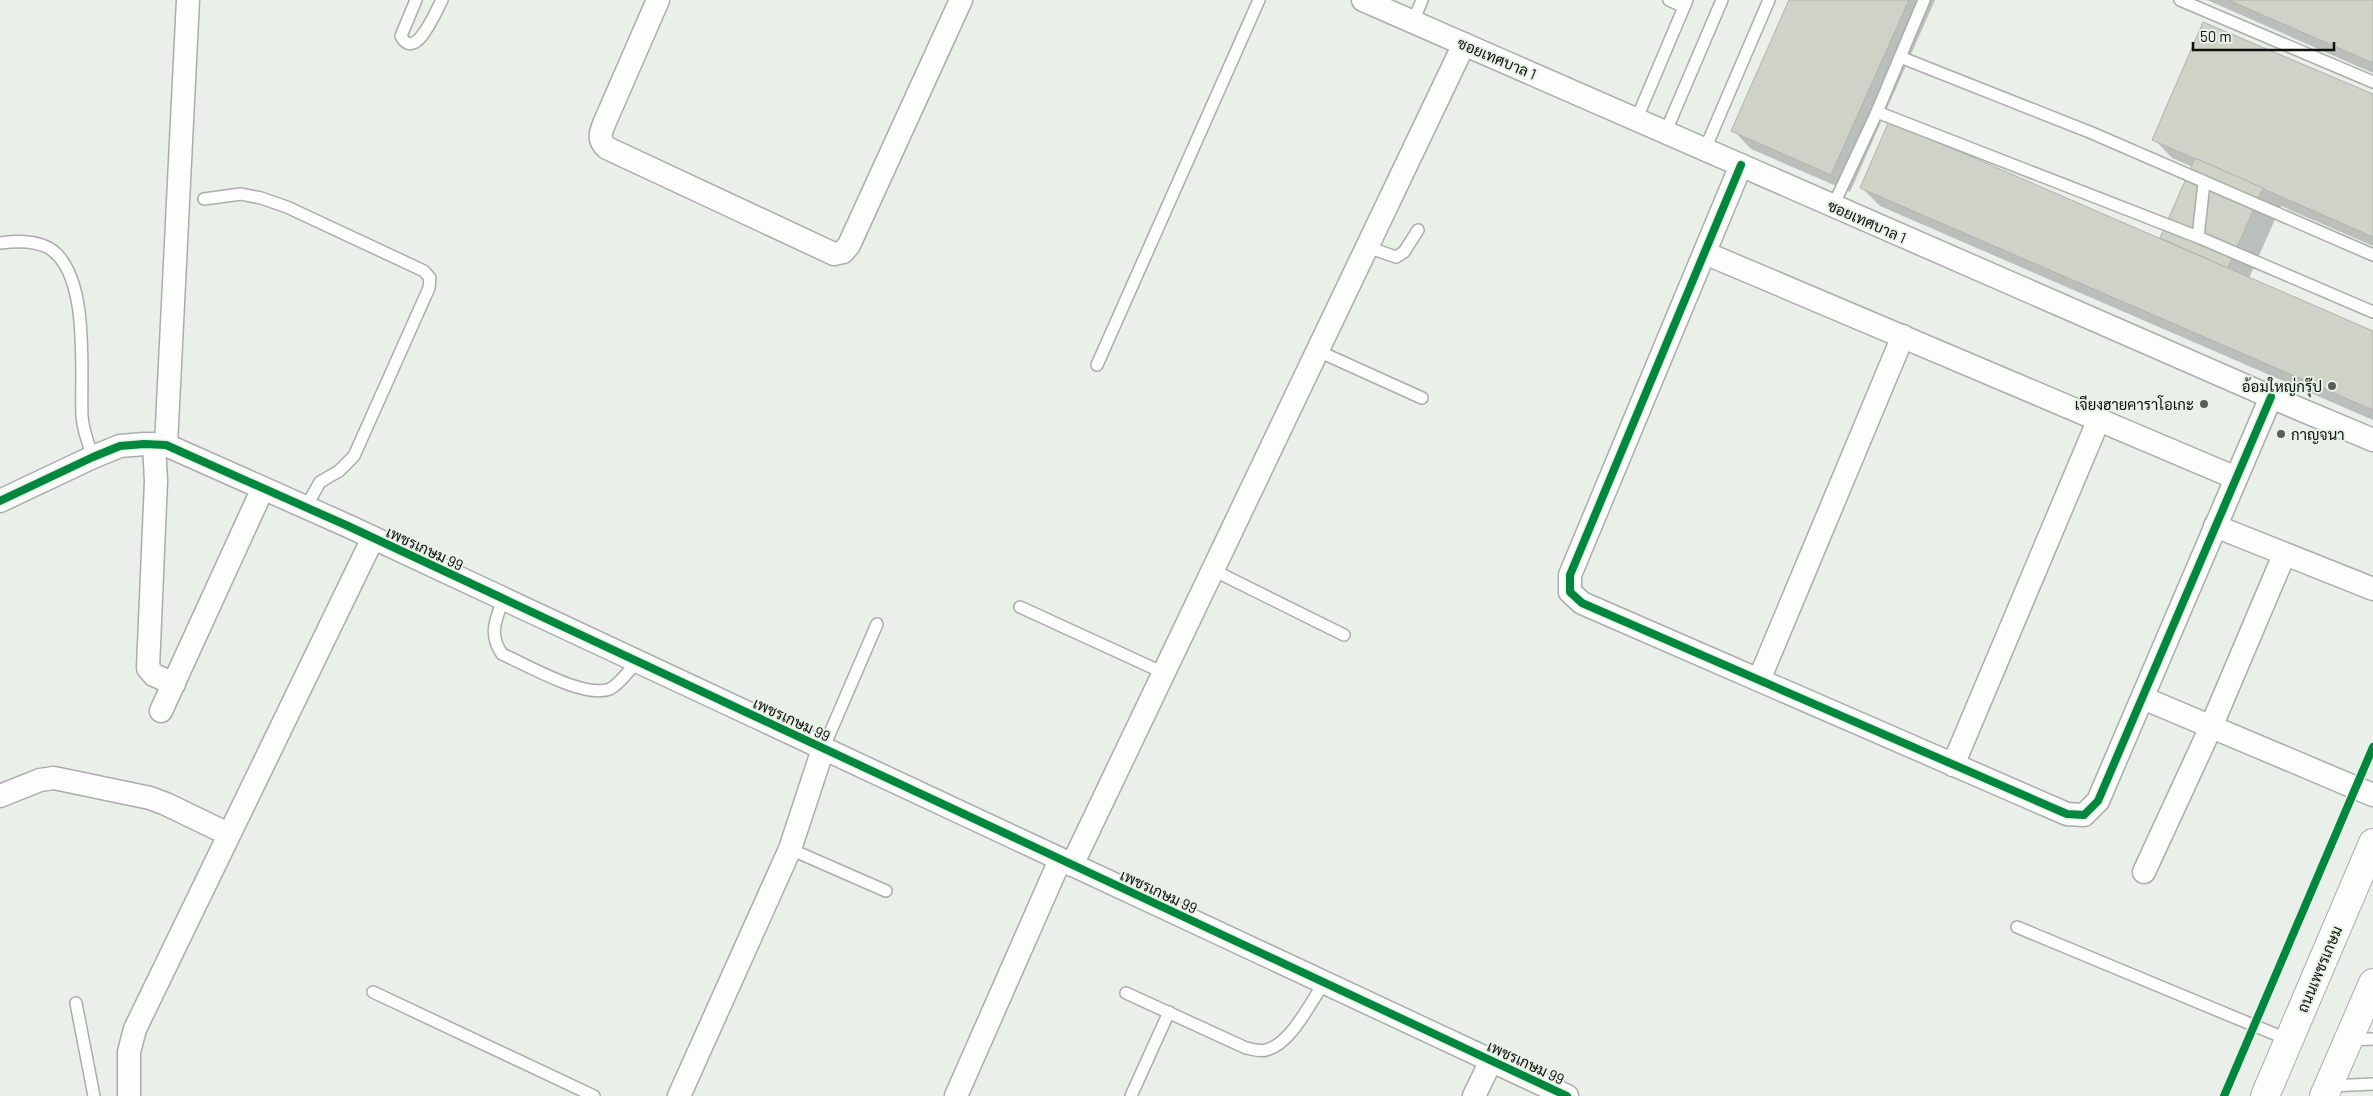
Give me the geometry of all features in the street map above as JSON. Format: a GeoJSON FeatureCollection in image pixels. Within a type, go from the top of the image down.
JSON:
{"type":"FeatureCollection","features":[{"type":"Feature","properties":{"kind":"main road","name":"ถนนเพชรเกษม"},"geometry":{"type":"LineString","coordinates":[[2265,1096],[2373,843]]}},
{"type":"Feature","properties":{"kind":"main road"},"geometry":{"type":"LineString","coordinates":[[2326,1091],[2361,1040],[2373,983]]}},
{"type":"Feature","properties":{"kind":"street"},"geometry":{"type":"LineString","coordinates":[[174,684],[154,675],[148,668],[156,481],[160,445],[188,0]]}},
{"type":"Feature","properties":{"kind":"street"},"geometry":{"type":"LineString","coordinates":[[658,0],[604,124],[600,135],[601,142],[616,152],[834,254],[843,252],[849,245],[961,0]]}},
{"type":"Feature","properties":{"kind":"street","name":"ซอยเทศบาล 1"},"geometry":{"type":"LineString","coordinates":[[1363,0],[2373,440]]}},
{"type":"Feature","properties":{"kind":"street"},"geometry":{"type":"LineString","coordinates":[[956,1096],[1066,862],[1164,672],[1464,44]]}},
{"type":"Feature","properties":{"kind":"street"},"geometry":{"type":"LineString","coordinates":[[1741,166],[1570,575],[1570,592],[1582,603],[2067,814],[2084,815],[2098,801],[2271,397]]}},
{"type":"Feature","properties":{"kind":"street"},"geometry":{"type":"LineString","coordinates":[[1705,252],[2236,478]]}},
{"type":"Feature","properties":{"kind":"street"},"geometry":{"type":"LineString","coordinates":[[1759,680],[1903,336]]}},
{"type":"Feature","properties":{"kind":"street"},"geometry":{"type":"LineString","coordinates":[[1954,765],[2098,419]]}},
{"type":"Feature","properties":{"kind":"street","name":"เพชรเกษม 99"},"geometry":{"type":"LineString","coordinates":[[0,501],[92,457],[120,446],[160,445],[306,507],[1567,1096]]}},
{"type":"Feature","properties":{"kind":"street"},"geometry":{"type":"LineString","coordinates":[[161,711],[263,488]]}},
{"type":"Feature","properties":{"kind":"street"},"geometry":{"type":"LineString","coordinates":[[2215,526],[2373,589]]}},
{"type":"Feature","properties":{"kind":"street"},"geometry":{"type":"LineString","coordinates":[[128,1096],[129,1052],[135,1029],[373,538]]}},
{"type":"Feature","properties":{"kind":"street"},"geometry":{"type":"LineString","coordinates":[[2144,872],[2211,727],[2284,555]]}},
{"type":"Feature","properties":{"kind":"street"},"geometry":{"type":"LineString","coordinates":[[2143,698],[2373,794]]}},
{"type":"Feature","properties":{"kind":"street"},"geometry":{"type":"LineString","coordinates":[[679,1096],[790,849],[823,749]]}},
{"type":"Feature","properties":{"kind":"street"},"geometry":{"type":"LineString","coordinates":[[0,796],[40,780],[54,778],[150,798],[228,834]]}},
{"type":"Feature","properties":{"kind":"street"},"geometry":{"type":"LineString","coordinates":[[1474,1096],[1491,1060]]}},
{"type":"Feature","properties":{"kind":"lane"},"geometry":{"type":"LineString","coordinates":[[416,0],[401,36],[408,44],[415,43],[422,37],[442,0]]}},
{"type":"Feature","properties":{"kind":"lane"},"geometry":{"type":"LineString","coordinates":[[1097,365],[1259,0]]}},
{"type":"Feature","properties":{"kind":"lane"},"geometry":{"type":"LineString","coordinates":[[1413,22],[1422,0]]}},
{"type":"Feature","properties":{"kind":"lane"},"geometry":{"type":"LineString","coordinates":[[1637,118],[1686,3],[1669,0]]}},
{"type":"Feature","properties":{"kind":"lane"},"geometry":{"type":"LineString","coordinates":[[1666,131],[1722,0]]}},
{"type":"Feature","properties":{"kind":"lane"},"geometry":{"type":"LineString","coordinates":[[1705,150],[1769,0]]}},
{"type":"Feature","properties":{"kind":"lane"},"geometry":{"type":"LineString","coordinates":[[1833,206],[1877,112],[1924,0]]}},
{"type":"Feature","properties":{"kind":"lane"},"geometry":{"type":"LineString","coordinates":[[2180,0],[2373,82]]}},
{"type":"Feature","properties":{"kind":"lane"},"geometry":{"type":"LineString","coordinates":[[1900,57],[2092,133],[2373,256]]}},
{"type":"Feature","properties":{"kind":"lane"},"geometry":{"type":"LineString","coordinates":[[1877,112],[2198,237],[2373,312]]}},
{"type":"Feature","properties":{"kind":"lane"},"geometry":{"type":"LineString","coordinates":[[2198,237],[2204,183]]}},
{"type":"Feature","properties":{"kind":"lane"},"geometry":{"type":"LineString","coordinates":[[204,199],[240,194],[261,198],[287,207],[424,271],[430,278],[428,288],[354,456],[339,472],[320,482],[306,507]]}},
{"type":"Feature","properties":{"kind":"lane"},"geometry":{"type":"LineString","coordinates":[[1367,247],[1396,257],[1404,252],[1418,230]]}},
{"type":"Feature","properties":{"kind":"lane"},"geometry":{"type":"LineString","coordinates":[[0,243],[36,243],[49,249],[62,259],[79,309],[83,342],[82,416],[84,433],[92,457]]}},
{"type":"Feature","properties":{"kind":"lane"},"geometry":{"type":"LineString","coordinates":[[1318,351],[1422,398]]}},
{"type":"Feature","properties":{"kind":"lane"},"geometry":{"type":"LineString","coordinates":[[1213,570],[1344,634]]}},
{"type":"Feature","properties":{"kind":"lane"},"geometry":{"type":"LineString","coordinates":[[503,599],[493,632],[495,644],[502,654],[582,689],[601,692],[612,688],[637,662]]}},
{"type":"Feature","properties":{"kind":"lane"},"geometry":{"type":"LineString","coordinates":[[1020,607],[1164,672]]}},
{"type":"Feature","properties":{"kind":"lane"},"geometry":{"type":"LineString","coordinates":[[823,749],[877,624]]}},
{"type":"Feature","properties":{"kind":"lane"},"geometry":{"type":"LineString","coordinates":[[790,849],[886,891]]}},
{"type":"Feature","properties":{"kind":"lane"},"geometry":{"type":"LineString","coordinates":[[2017,927],[2289,1040]]}},
{"type":"Feature","properties":{"kind":"lane"},"geometry":{"type":"LineString","coordinates":[[1126,993],[1246,1048],[1264,1051],[1278,1045],[1290,1034],[1324,983]]}},
{"type":"Feature","properties":{"kind":"lane"},"geometry":{"type":"LineString","coordinates":[[373,992],[594,1096]]}},
{"type":"Feature","properties":{"kind":"lane"},"geometry":{"type":"LineString","coordinates":[[76,1003],[94,1096]]}},
{"type":"Feature","properties":{"kind":"lane"},"geometry":{"type":"LineString","coordinates":[[1131,1096],[1169,1012]]}},
{"type":"Feature","properties":{"kind":"lane"},"geometry":{"type":"LineString","coordinates":[[2326,1091],[2373,1084]]}},
{"type":"Feature","properties":{"kind":"building"},"geometry":{"type":"Polygon","coordinates":[[[1789,0],[1909,0],[1831,175],[1731,131],[1789,0]]]}},
{"type":"Feature","properties":{"kind":"building"},"geometry":{"type":"Polygon","coordinates":[[[2228,0],[2373,0],[2373,63],[2228,0]]]}},
{"type":"Feature","properties":{"kind":"building"},"geometry":{"type":"Polygon","coordinates":[[[2203,22],[2373,94],[2373,237],[2152,140],[2203,22]]]}},
{"type":"Feature","properties":{"kind":"building"},"geometry":{"type":"Polygon","coordinates":[[[1889,121],[2373,331],[2373,410],[1860,188],[1889,121]]]}},
{"type":"Feature","properties":{"kind":"building"},"geometry":{"type":"Polygon","coordinates":[[[2195,158],[2263,188],[2228,268],[2160,238],[2195,158]]]}},
{"type":"Feature","properties":{"kind":"cycle path"},"geometry":{"type":"LineString","coordinates":[[1741,165],[1570,575],[1570,592],[1582,603],[2067,814],[2084,815],[2098,801],[2271,397]]}},
{"type":"Feature","properties":{"kind":"cycle path"},"geometry":{"type":"LineString","coordinates":[[0,501],[120,446],[166,445],[348,526],[1567,1096]]}},
{"type":"Feature","properties":{"kind":"cycle path"},"geometry":{"type":"LineString","coordinates":[[2224,1096],[2373,747]]}},
{"type":"Feature","properties":{"kind":"place","name":"อ้อมใหญ่กรุ๊ป"},"geometry":{"type":"Point","coordinates":[2332,386]}},
{"type":"Feature","properties":{"kind":"place","name":"เจียงฮายคาราโอเกะ"},"geometry":{"type":"Point","coordinates":[2204,404]}},
{"type":"Feature","properties":{"kind":"place","name":"กาญจนา"},"geometry":{"type":"Point","coordinates":[2281,434]}}]}
